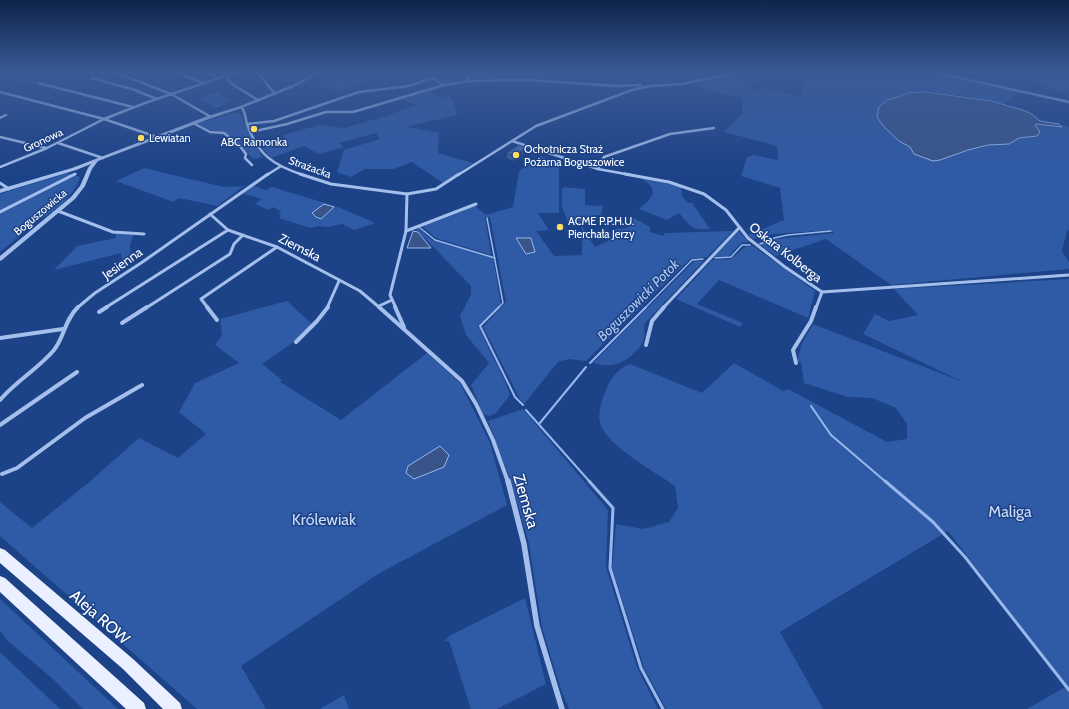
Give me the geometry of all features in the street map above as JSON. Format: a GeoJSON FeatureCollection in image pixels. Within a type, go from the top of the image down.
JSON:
{"type":"FeatureCollection","features":[{"type":"Feature","properties":{"kind":"main road","name":"Aleja ROW"},"geometry":{"type":"LineString","coordinates":[[0,554],[128,664],[174,709]]}},
{"type":"Feature","properties":{"kind":"main road"},"geometry":{"type":"LineString","coordinates":[[0,583],[138,709]]}},
{"type":"Feature","properties":{"kind":"street"},"geometry":{"type":"LineString","coordinates":[[54,106],[104,119],[157,137]]}},
{"type":"Feature","properties":{"kind":"street"},"geometry":{"type":"LineString","coordinates":[[192,106],[211,117]]}},
{"type":"Feature","properties":{"kind":"street"},"geometry":{"type":"LineString","coordinates":[[247,124],[274,120],[316,106]]}},
{"type":"Feature","properties":{"kind":"street"},"geometry":{"type":"LineString","coordinates":[[251,132],[287,124],[326,112],[354,112],[374,106]]}},
{"type":"Feature","properties":{"kind":"street","name":"Strażacka"},"geometry":{"type":"LineString","coordinates":[[241,107],[244,110],[247,124],[260,151],[268,159],[280,166],[331,184],[407,194],[436,189],[536,126],[589,106]]}},
{"type":"Feature","properties":{"kind":"street","name":"Gronowa"},"geometry":{"type":"LineString","coordinates":[[0,167],[47,148],[104,119],[133,107]]}},
{"type":"Feature","properties":{"kind":"street"},"geometry":{"type":"LineString","coordinates":[[0,191],[82,166],[193,123],[241,107]]}},
{"type":"Feature","properties":{"kind":"street"},"geometry":{"type":"LineString","coordinates":[[0,118],[6,115]]}},
{"type":"Feature","properties":{"kind":"street"},"geometry":{"type":"LineString","coordinates":[[193,123],[210,132],[224,133],[239,145],[246,154],[245,158],[252,165]]}},
{"type":"Feature","properties":{"kind":"street"},"geometry":{"type":"LineString","coordinates":[[598,168],[604,156],[641,143],[670,134],[714,128]]}},
{"type":"Feature","properties":{"kind":"street"},"geometry":{"type":"LineString","coordinates":[[0,137],[47,148]]}},
{"type":"Feature","properties":{"kind":"street","name":"Oskara Kolberga"},"geometry":{"type":"LineString","coordinates":[[512,141],[598,168],[669,182],[691,188],[716,202],[726,210],[748,238],[822,292],[1069,275]]}},
{"type":"Feature","properties":{"kind":"street"},"geometry":{"type":"LineString","coordinates":[[58,142],[102,158]]}},
{"type":"Feature","properties":{"kind":"street","name":"Boguszowicka"},"geometry":{"type":"LineString","coordinates":[[0,259],[58,211],[79,191],[90,168],[102,158]]}},
{"type":"Feature","properties":{"kind":"street"},"geometry":{"type":"LineString","coordinates":[[82,166],[90,168]]}},
{"type":"Feature","properties":{"kind":"street"},"geometry":{"type":"LineString","coordinates":[[82,166],[86,174]]}},
{"type":"Feature","properties":{"kind":"street","name":"Jesienna"},"geometry":{"type":"LineString","coordinates":[[0,400],[10,389],[55,349],[63,335],[63,329],[72,313],[91,297],[240,192],[280,166]]}},
{"type":"Feature","properties":{"kind":"street"},"geometry":{"type":"LineString","coordinates":[[0,212],[75,174]]}},
{"type":"Feature","properties":{"kind":"street"},"geometry":{"type":"LineString","coordinates":[[0,183],[9,189]]}},
{"type":"Feature","properties":{"kind":"street"},"geometry":{"type":"LineString","coordinates":[[379,306],[392,300],[390,295],[406,231],[407,194]]}},
{"type":"Feature","properties":{"kind":"street"},"geometry":{"type":"LineString","coordinates":[[406,231],[476,204]]}},
{"type":"Feature","properties":{"kind":"street"},"geometry":{"type":"LineString","coordinates":[[58,211],[113,232],[144,234]]}},
{"type":"Feature","properties":{"kind":"street","name":"Ziemska"},"geometry":{"type":"LineString","coordinates":[[210,214],[228,230],[277,247],[360,291],[406,329],[462,381],[476,404],[496,449],[517,514],[528,559],[537,626],[562,709]]}},
{"type":"Feature","properties":{"kind":"street"},"geometry":{"type":"LineString","coordinates":[[646,345],[649,338],[649,326],[654,317],[739,228]]}},
{"type":"Feature","properties":{"kind":"street"},"geometry":{"type":"LineString","coordinates":[[98,312],[228,230]]}},
{"type":"Feature","properties":{"kind":"street"},"geometry":{"type":"LineString","coordinates":[[122,323],[230,254],[234,244],[243,235]]}},
{"type":"Feature","properties":{"kind":"street"},"geometry":{"type":"LineString","coordinates":[[217,320],[201,299],[277,247]]}},
{"type":"Feature","properties":{"kind":"street"},"geometry":{"type":"LineString","coordinates":[[296,342],[328,308],[336,294],[340,281]]}},
{"type":"Feature","properties":{"kind":"street"},"geometry":{"type":"LineString","coordinates":[[796,363],[793,350],[811,321],[822,292]]}},
{"type":"Feature","properties":{"kind":"street","name":"Ziemska"},"geometry":{"type":"LineString","coordinates":[[392,300],[406,329]]}},
{"type":"Feature","properties":{"kind":"street"},"geometry":{"type":"LineString","coordinates":[[0,338],[63,329]]}},
{"type":"Feature","properties":{"kind":"street"},"geometry":{"type":"LineString","coordinates":[[0,425],[77,372]]}},
{"type":"Feature","properties":{"kind":"street"},"geometry":{"type":"LineString","coordinates":[[2,474],[17,468],[85,418],[142,385]]}},
{"type":"Feature","properties":{"kind":"green space"},"geometry":{"type":"Polygon","coordinates":[[[414,106],[455,106],[457,115],[408,126],[411,129],[414,128],[439,133],[438,153],[473,163],[443,183],[412,162],[394,169],[365,169],[351,177],[337,172],[344,150],[380,139],[376,133],[339,143],[344,147],[319,154],[304,146],[271,158],[262,148],[287,143],[283,135],[319,125],[344,128],[414,106]]]}},
{"type":"Feature","properties":{"kind":"green space"},"geometry":{"type":"Polygon","coordinates":[[[742,106],[880,106],[878,108],[877,117],[885,128],[899,141],[910,147],[913,152],[931,160],[940,160],[988,145],[1009,144],[1021,137],[1037,136],[1035,125],[1037,124],[1061,127],[1059,124],[1069,127],[1069,230],[1067,231],[1062,251],[1069,262],[1069,269],[891,285],[826,239],[775,256],[758,243],[776,239],[834,233],[831,230],[774,234],[753,239],[748,235],[784,220],[780,188],[741,176],[747,157],[754,155],[778,160],[777,146],[724,132],[742,114],[742,106]]]}},
{"type":"Feature","properties":{"kind":"green space"},"geometry":{"type":"Polygon","coordinates":[[[239,112],[262,157],[253,159],[232,137],[221,132],[208,129],[198,123],[239,112]]]}},
{"type":"Feature","properties":{"kind":"green space"},"geometry":{"type":"Polygon","coordinates":[[[540,156],[557,164],[559,169],[559,213],[538,213],[549,230],[536,231],[554,256],[582,255],[582,226],[595,247],[608,241],[614,229],[628,228],[634,218],[650,227],[650,232],[663,236],[665,233],[733,231],[707,257],[690,259],[586,361],[569,359],[558,362],[524,404],[483,327],[506,302],[490,217],[485,217],[491,255],[436,238],[422,226],[475,206],[486,215],[513,207],[519,171],[540,156]]]}},
{"type":"Feature","properties":{"kind":"green space"},"geometry":{"type":"Polygon","coordinates":[[[144,168],[224,187],[244,186],[217,206],[179,198],[173,202],[116,181],[144,168]]]}},
{"type":"Feature","properties":{"kind":"green space"},"geometry":{"type":"Polygon","coordinates":[[[67,173],[80,177],[74,190],[64,202],[52,212],[40,219],[0,252],[0,194],[67,173]]]}},
{"type":"Feature","properties":{"kind":"green space"},"geometry":{"type":"Polygon","coordinates":[[[640,178],[681,186],[682,196],[688,203],[692,203],[710,229],[698,229],[692,227],[679,213],[667,220],[639,209],[653,194],[651,186],[640,178]]]}},
{"type":"Feature","properties":{"kind":"green space"},"geometry":{"type":"Polygon","coordinates":[[[252,185],[266,190],[272,187],[338,207],[375,223],[354,230],[342,224],[328,227],[318,226],[310,228],[279,218],[281,215],[278,213],[281,211],[272,207],[269,210],[255,204],[262,199],[240,193],[252,185]]]}},
{"type":"Feature","properties":{"kind":"green space"},"geometry":{"type":"Polygon","coordinates":[[[564,187],[585,189],[585,205],[603,206],[601,215],[590,216],[582,226],[569,225],[562,207],[562,189],[564,187]]]}},
{"type":"Feature","properties":{"kind":"green space"},"geometry":{"type":"Polygon","coordinates":[[[418,228],[432,240],[493,258],[501,304],[478,326],[504,379],[510,395],[496,413],[490,416],[483,414],[471,385],[489,363],[466,335],[460,316],[471,295],[471,286],[416,229],[418,228]]]}},
{"type":"Feature","properties":{"kind":"green space"},"geometry":{"type":"Polygon","coordinates":[[[739,231],[749,242],[741,243],[729,256],[713,257],[739,231]]]}},
{"type":"Feature","properties":{"kind":"green space"},"geometry":{"type":"Polygon","coordinates":[[[111,233],[134,235],[130,244],[131,257],[122,260],[121,253],[54,270],[77,246],[116,238],[116,235],[111,233]]]}},
{"type":"Feature","properties":{"kind":"green space"},"geometry":{"type":"Polygon","coordinates":[[[753,246],[815,291],[808,318],[719,280],[697,304],[743,323],[740,327],[676,299],[712,260],[731,259],[745,247],[753,246]]]}},
{"type":"Feature","properties":{"kind":"green space"},"geometry":{"type":"Polygon","coordinates":[[[694,261],[704,261],[645,323],[644,339],[637,350],[631,356],[616,364],[605,365],[593,363],[694,261]]]}},
{"type":"Feature","properties":{"kind":"green space","name":"Maliga"},"geometry":{"type":"Polygon","coordinates":[[[1069,279],[1069,709],[1027,709],[1067,686],[948,531],[780,632],[823,709],[666,709],[644,668],[612,568],[616,524],[643,529],[669,522],[678,508],[675,486],[625,452],[607,436],[602,428],[599,414],[603,396],[614,375],[630,364],[702,393],[734,363],[783,391],[788,389],[887,442],[907,439],[907,424],[896,408],[872,398],[848,397],[804,383],[801,362],[797,362],[802,343],[813,324],[963,382],[863,334],[875,314],[889,321],[918,315],[894,289],[1069,279]]]}},
{"type":"Feature","properties":{"kind":"green space","name":"Królewiak"},"geometry":{"type":"Polygon","coordinates":[[[287,301],[315,327],[262,364],[282,380],[280,382],[341,420],[427,353],[460,383],[490,443],[507,505],[378,574],[241,666],[266,709],[197,709],[0,536],[0,502],[32,528],[88,483],[139,438],[178,458],[206,434],[179,412],[195,383],[239,363],[215,345],[222,336],[220,319],[287,301]]]}},
{"type":"Feature","properties":{"kind":"green space"},"geometry":{"type":"Polygon","coordinates":[[[523,409],[608,510],[606,567],[637,667],[658,709],[569,709],[561,690],[542,628],[529,544],[512,484],[488,421],[523,409]]]}},
{"type":"Feature","properties":{"kind":"green space"},"geometry":{"type":"Polygon","coordinates":[[[525,598],[546,684],[497,709],[471,709],[449,641],[445,641],[449,636],[525,598]]]}},
{"type":"Feature","properties":{"kind":"green space"},"geometry":{"type":"Polygon","coordinates":[[[0,599],[118,709],[83,709],[54,680],[8,641],[0,631],[0,599]]]}},
{"type":"Feature","properties":{"kind":"green space"},"geometry":{"type":"Polygon","coordinates":[[[0,652],[60,709],[0,709],[0,652]]]}},
{"type":"Feature","properties":{"kind":"green space"},"geometry":{"type":"Polygon","coordinates":[[[344,695],[349,709],[320,709],[344,695]]]}},
{"type":"Feature","properties":{"kind":"shaded area"},"geometry":{"type":"Polygon","coordinates":[[[1009,106],[1032,114],[1040,121],[1059,124],[1062,127],[1037,124],[1035,125],[1040,132],[1037,136],[1019,138],[1009,144],[988,145],[933,161],[914,154],[910,147],[899,141],[885,128],[877,117],[879,107],[1009,106]]]}},
{"type":"Feature","properties":{"kind":"shaded area"},"geometry":{"type":"Polygon","coordinates":[[[324,204],[334,207],[321,219],[312,213],[324,204]]]}},
{"type":"Feature","properties":{"kind":"shaded area"},"geometry":{"type":"Polygon","coordinates":[[[413,231],[418,232],[431,248],[407,248],[413,231]]]}},
{"type":"Feature","properties":{"kind":"shaded area"},"geometry":{"type":"Polygon","coordinates":[[[516,238],[531,238],[535,252],[526,254],[516,238]]]}},
{"type":"Feature","properties":{"kind":"shaded area"},"geometry":{"type":"Polygon","coordinates":[[[440,446],[449,455],[444,467],[414,479],[406,473],[408,466],[440,446]]]}},
{"type":"Feature","properties":{"kind":"building"},"geometry":{"type":"Polygon","coordinates":[[[519,145],[526,148],[514,156],[507,153],[519,145]]]}},
{"type":"Feature","properties":{"kind":"waterway"},"geometry":{"type":"LineString","coordinates":[[487,218],[495,258]]}},
{"type":"Feature","properties":{"kind":"waterway"},"geometry":{"type":"LineString","coordinates":[[419,227],[435,240],[495,258]]}},
{"type":"Feature","properties":{"kind":"waterway"},"geometry":{"type":"LineString","coordinates":[[760,244],[774,238],[788,235],[831,231]]}},
{"type":"Feature","properties":{"kind":"waterway","name":"Boguszowicki Potok"},"geometry":{"type":"LineString","coordinates":[[715,258],[731,257],[742,245],[750,245]]}},
{"type":"Feature","properties":{"kind":"waterway"},"geometry":{"type":"LineString","coordinates":[[495,258],[503,303],[480,326],[515,397],[523,405]]}},
{"type":"Feature","properties":{"kind":"waterway","name":"Boguszowicki Potok"},"geometry":{"type":"LineString","coordinates":[[645,308],[692,260],[703,259]]}},
{"type":"Feature","properties":{"kind":"waterway","name":"Boguszowicki Potok"},"geometry":{"type":"LineString","coordinates":[[590,363],[645,308]]}},
{"type":"Feature","properties":{"kind":"waterway"},"geometry":{"type":"LineString","coordinates":[[539,424],[586,367]]}},
{"type":"Feature","properties":{"kind":"waterway"},"geometry":{"type":"LineString","coordinates":[[811,406],[831,435],[886,482]]}},
{"type":"Feature","properties":{"kind":"waterway","name":"Boguszowicki Potok"},"geometry":{"type":"LineString","coordinates":[[526,410],[590,482]]}},
{"type":"Feature","properties":{"kind":"waterway","name":"Boguszowicki Potok"},"geometry":{"type":"LineString","coordinates":[[589,481],[613,508],[610,568],[641,668],[663,709]]}},
{"type":"Feature","properties":{"kind":"waterway"},"geometry":{"type":"LineString","coordinates":[[885,481],[933,522],[965,557],[1069,690]]}},
{"type":"Feature","properties":{"kind":"place","name":"ABC Ramonka"},"geometry":{"type":"Point","coordinates":[254,129]}},
{"type":"Feature","properties":{"kind":"place","name":"Lewiatan"},"geometry":{"type":"Point","coordinates":[141,138]}},
{"type":"Feature","properties":{"kind":"place","name":"Ochotnicza Straż Pożarna Boguszowice"},"geometry":{"type":"Point","coordinates":[516,155]}},
{"type":"Feature","properties":{"kind":"place","name":"ACME P.P.H.U. Pierchała Jerzy"},"geometry":{"type":"Point","coordinates":[560,227]}}]}
